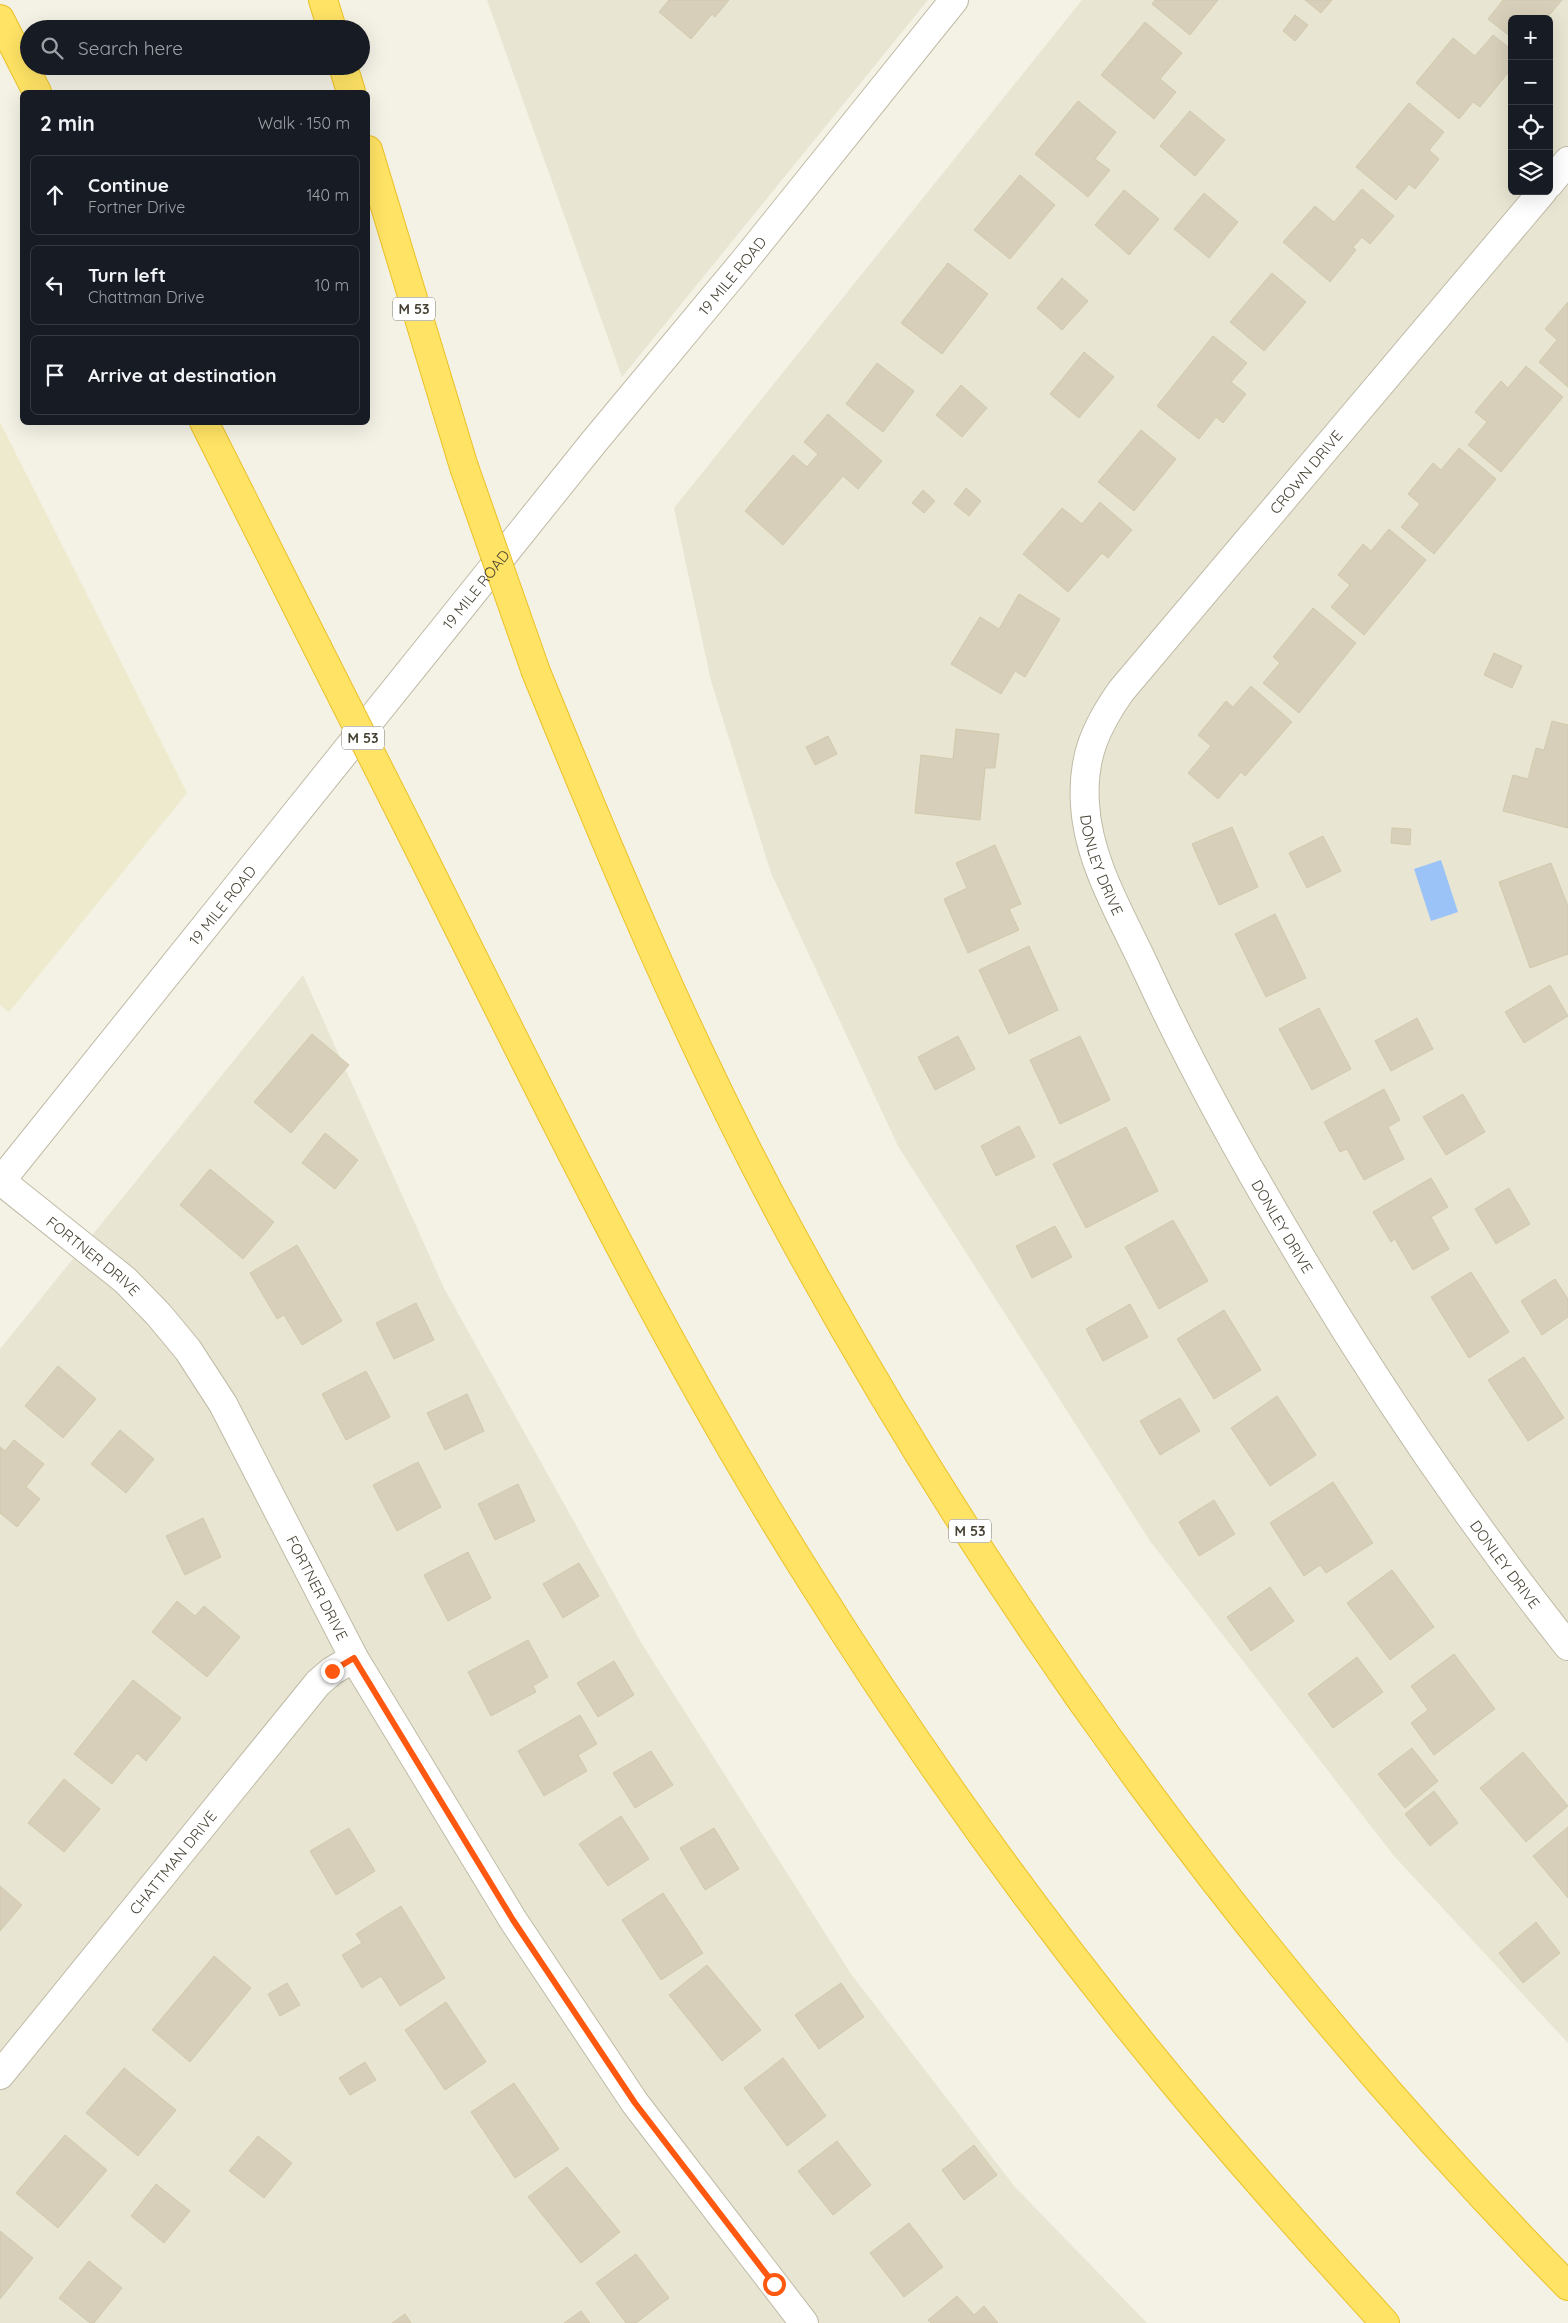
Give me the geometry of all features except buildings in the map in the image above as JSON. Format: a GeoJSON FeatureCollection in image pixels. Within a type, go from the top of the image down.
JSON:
{"type":"FeatureCollection","features":[{"type":"Feature","properties":{"kind":"highway"},"geometry":{"type":"LineString","coordinates":[[323,0],[329,20]]}},
{"type":"Feature","properties":{"kind":"highway"},"geometry":{"type":"LineString","coordinates":[[0,19],[20,58]]}},
{"type":"Feature","properties":{"kind":"highway"},"geometry":{"type":"LineString","coordinates":[[28,75],[36,90]]}},
{"type":"Feature","properties":{"kind":"highway"},"geometry":{"type":"LineString","coordinates":[[345,75],[349,90]]}},
{"type":"Feature","properties":{"kind":"highway","name":"M 53"},"geometry":{"type":"LineString","coordinates":[[370,157],[464,467],[536,672],[639,921],[704,1062],[787,1226],[887,1404],[1035,1631],[1132,1770],[1208,1871],[1300,1988],[1489,2205],[1568,2286]]}},
{"type":"Feature","properties":{"kind":"highway","name":"M 53"},"geometry":{"type":"LineString","coordinates":[[206,425],[655,1313],[733,1452],[812,1583],[958,1800],[1053,1930],[1198,2112],[1285,2213],[1385,2323]]}},
{"type":"Feature","properties":{"kind":"street","name":"19 MILE ROAD"},"geometry":{"type":"LineString","coordinates":[[0,1182],[593,443],[751,252],[954,0]]}},
{"type":"Feature","properties":{"kind":"street"},"geometry":{"type":"LineString","coordinates":[[1553,179],[1568,161]]}},
{"type":"Feature","properties":{"kind":"street","name":"CROWN DRIVE"},"geometry":{"type":"LineString","coordinates":[[1085,763],[1097,730],[1120,691],[1540,195]]}},
{"type":"Feature","properties":{"kind":"street","name":"DONLEY DRIVE"},"geometry":{"type":"LineString","coordinates":[[1085,763],[1084,805],[1094,853],[1173,1027],[1258,1186],[1352,1342],[1420,1447],[1517,1582],[1568,1646]]}},
{"type":"Feature","properties":{"kind":"street","name":"FORTNER DRIVE"},"geometry":{"type":"LineString","coordinates":[[0,1182],[125,1280],[160,1315],[188,1350],[223,1404],[354,1658],[513,1920],[635,2103],[804,2323]]}},
{"type":"Feature","properties":{"kind":"street","name":"CHATTMAN DRIVE"},"geometry":{"type":"LineString","coordinates":[[0,2075],[318,1683],[332,1671],[354,1658]]}},
{"type":"Feature","properties":{"kind":"shaded area"},"geometry":{"type":"Polygon","coordinates":[[[487,0],[928,0],[622,377],[487,0]]]}},
{"type":"Feature","properties":{"kind":"shaded area"},"geometry":{"type":"Polygon","coordinates":[[[1082,0],[1568,0],[1568,2043],[1394,1856],[1150,1541],[898,1146],[771,873],[711,681],[674,508],[1082,0]]]}},
{"type":"Feature","properties":{"kind":"shaded area"},"geometry":{"type":"Polygon","coordinates":[[[0,422],[187,793],[9,1012],[0,1005],[0,422]]]}},
{"type":"Feature","properties":{"kind":"shaded area"},"geometry":{"type":"Polygon","coordinates":[[[303,975],[444,1288],[642,1644],[851,1974],[1015,2187],[1147,2323],[0,2323],[0,1349],[303,975]]]}},
{"type":"Feature","properties":{"kind":"water"},"geometry":{"type":"Polygon","coordinates":[[[1441,860],[1458,912],[1431,921],[1414,869],[1441,860]]]}},
{"type":"Feature","properties":{"kind":"route"},"geometry":{"type":"LineString","coordinates":[[332,1671],[354,1658],[513,1920],[635,2103],[774,2284]]}}]}
